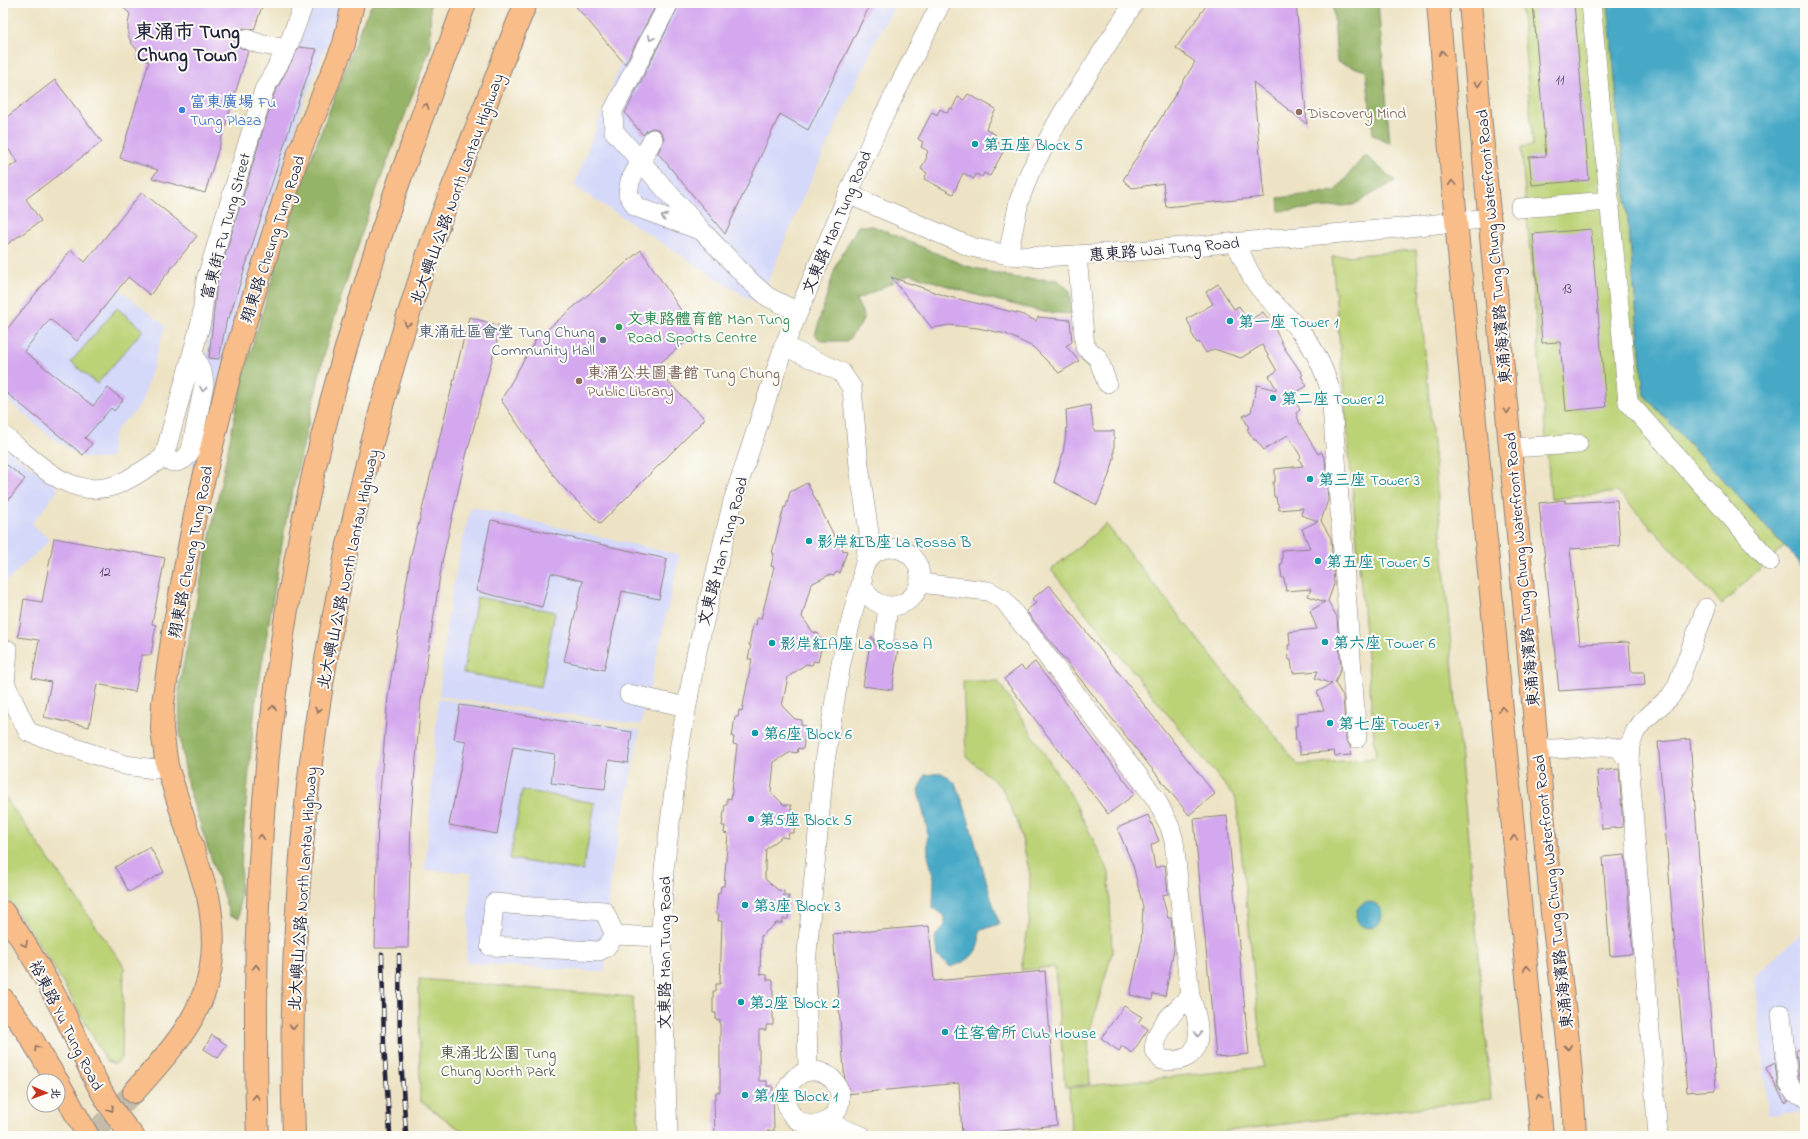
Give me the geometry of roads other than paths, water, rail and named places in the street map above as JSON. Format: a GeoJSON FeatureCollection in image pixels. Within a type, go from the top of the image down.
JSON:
{"type":"FeatureCollection","features":[{"type":"Feature","properties":{"kind":"main road","name":"翔東路 Cheung Tung Road"},"geometry":{"type":"LineString","coordinates":[[134,1092],[171,1051],[196,1015],[209,979],[212,960],[213,938],[208,896],[161,768],[163,702],[174,627],[196,510],[233,361],[298,155],[344,44],[353,3]]}},
{"type":"Feature","properties":{"kind":"main road"},"geometry":{"type":"LineString","coordinates":[[258,1136],[256,973],[261,842],[268,756],[277,676],[288,600],[308,502],[342,363],[389,210],[412,142],[465,3]]}},
{"type":"Feature","properties":{"kind":"main road","name":"北大嶼山公路 North Lantau Highway"},"geometry":{"type":"LineString","coordinates":[[294,1136],[294,983],[301,858],[312,752],[334,612],[356,509],[393,369],[429,252],[526,3]]}},
{"type":"Feature","properties":{"kind":"main road"},"geometry":{"type":"LineString","coordinates":[[505,55],[537,3]]}},
{"type":"Feature","properties":{"kind":"main road","name":"東涌海濱路 Tung Chung Waterfront Road"},"geometry":{"type":"LineString","coordinates":[[1438,3],[1456,222],[1542,1136]]}},
{"type":"Feature","properties":{"kind":"main road","name":"東涌海濱路 Tung Chung Waterfront Road"},"geometry":{"type":"LineString","coordinates":[[1470,3],[1552,913],[1568,1046],[1575,1136]]}},
{"type":"Feature","properties":{"kind":"main road","name":"裕東路 Yu Tung Road"},"geometry":{"type":"LineString","coordinates":[[3,912],[21,936],[62,1010],[105,1100],[119,1121],[133,1136]]}},
{"type":"Feature","properties":{"kind":"main road","name":"裕東路 Yu Tung Road"},"geometry":{"type":"LineString","coordinates":[[3,999],[28,1033],[53,1073]]}},
{"type":"Feature","properties":{"kind":"main road","name":"裕東路 Yu Tung Road"},"geometry":{"type":"LineString","coordinates":[[66,1096],[88,1136]]}},
{"type":"Feature","properties":{"kind":"street","name":"富東街 Fu Tung Street"},"geometry":{"type":"LineString","coordinates":[[3,435],[57,478],[75,486],[88,489],[99,489],[113,486],[126,480],[164,457],[193,352],[200,322],[206,280],[264,90],[287,49],[304,3]]}},
{"type":"Feature","properties":{"kind":"street"},"geometry":{"type":"LineString","coordinates":[[669,3],[613,112],[614,131],[701,230],[768,298],[798,312]]}},
{"type":"Feature","properties":{"kind":"street","name":"文東路 Man Tung Road"},"geometry":{"type":"LineString","coordinates":[[668,1136],[661,937],[664,870],[686,707],[696,655],[733,501],[784,346],[798,312],[848,194],[887,108],[941,3]]}},
{"type":"Feature","properties":{"kind":"street"},"geometry":{"type":"LineString","coordinates":[[1008,256],[1019,201],[1030,172],[1062,114],[1134,3]]}},
{"type":"Feature","properties":{"kind":"street"},"geometry":{"type":"LineString","coordinates":[[1591,3],[1628,402],[1770,560]]}},
{"type":"Feature","properties":{"kind":"street"},"geometry":{"type":"LineString","coordinates":[[246,39],[260,44],[287,49]]}},
{"type":"Feature","properties":{"kind":"street"},"geometry":{"type":"LineString","coordinates":[[653,139],[640,160],[630,181],[628,194],[636,207],[701,230]]}},
{"type":"Feature","properties":{"kind":"street","name":"惠東路 Wai Tung Road"},"geometry":{"type":"LineString","coordinates":[[848,194],[971,247],[1008,256],[1042,257],[1078,255],[1400,228],[1490,218]]}},
{"type":"Feature","properties":{"kind":"street"},"geometry":{"type":"LineString","coordinates":[[1520,208],[1609,201]]}},
{"type":"Feature","properties":{"kind":"street"},"geometry":{"type":"LineString","coordinates":[[1236,242],[1248,270],[1256,283],[1311,345],[1327,377],[1331,392],[1357,738]]}},
{"type":"Feature","properties":{"kind":"street"},"geometry":{"type":"LineString","coordinates":[[1078,255],[1085,347],[1098,358],[1107,383]]}},
{"type":"Feature","properties":{"kind":"street"},"geometry":{"type":"LineString","coordinates":[[784,346],[841,372],[852,388],[859,466],[869,533],[864,572],[868,595],[881,604]]}},
{"type":"Feature","properties":{"kind":"street"},"geometry":{"type":"LineString","coordinates":[[1510,448],[1578,444]]}},
{"type":"Feature","properties":{"kind":"street"},"geometry":{"type":"LineString","coordinates":[[869,533],[882,549]]}},
{"type":"Feature","properties":{"kind":"street"},"geometry":{"type":"LineString","coordinates":[[808,1071],[806,964],[823,774],[841,663],[854,608],[869,557],[882,549],[892,547],[902,549],[910,554],[917,562],[920,572],[920,582],[912,598],[897,606],[881,604],[854,608]]}},
{"type":"Feature","properties":{"kind":"street"},"geometry":{"type":"LineString","coordinates":[[920,582],[988,591],[1003,599],[1156,800],[1170,827],[1174,841],[1190,996]]}},
{"type":"Feature","properties":{"kind":"street"},"geometry":{"type":"LineString","coordinates":[[881,604],[884,639]]}},
{"type":"Feature","properties":{"kind":"street"},"geometry":{"type":"LineString","coordinates":[[1658,1136],[1629,759],[1630,745],[1635,732],[1643,721],[1670,697],[1677,686],[1706,608]]}},
{"type":"Feature","properties":{"kind":"street"},"geometry":{"type":"LineString","coordinates":[[8,650],[5,683],[28,732],[125,765],[161,768]]}},
{"type":"Feature","properties":{"kind":"street"},"geometry":{"type":"LineString","coordinates":[[629,694],[686,707]]}},
{"type":"Feature","properties":{"kind":"street"},"geometry":{"type":"LineString","coordinates":[[1537,750],[1606,746],[1617,748],[1629,759]]}},
{"type":"Feature","properties":{"kind":"street"},"geometry":{"type":"LineString","coordinates":[[137,777],[147,775],[161,768]]}},
{"type":"Feature","properties":{"kind":"street"},"geometry":{"type":"LineString","coordinates":[[494,903],[604,911],[615,935],[606,947],[599,951],[490,946],[494,903]]}},
{"type":"Feature","properties":{"kind":"street"},"geometry":{"type":"LineString","coordinates":[[615,935],[661,937]]}},
{"type":"Feature","properties":{"kind":"street"},"geometry":{"type":"LineString","coordinates":[[1781,1014],[1788,1082],[1794,1092],[1805,1096]]}},
{"type":"Feature","properties":{"kind":"street"},"geometry":{"type":"LineString","coordinates":[[808,1071],[816,1071],[832,1078],[840,1094],[837,1110],[832,1118],[825,1122],[815,1125],[806,1124],[798,1121],[791,1114],[787,1106],[786,1097],[792,1080],[799,1074],[808,1071]]}},
{"type":"Feature","properties":{"kind":"street"},"geometry":{"type":"LineString","coordinates":[[825,1122],[862,1136]]}},
{"type":"Feature","properties":{"kind":"water"},"geometry":{"type":"Polygon","coordinates":[[[1608,3],[1805,3],[1805,568],[1644,395],[1608,3]]]}},
{"type":"Feature","properties":{"kind":"water"},"geometry":{"type":"Polygon","coordinates":[[[942,773],[955,783],[964,805],[999,924],[979,931],[978,945],[973,955],[964,962],[951,967],[937,956],[935,937],[945,925],[945,917],[933,908],[934,879],[928,855],[927,827],[918,791],[925,775],[942,773]]]}},
{"type":"Feature","properties":{"kind":"water"},"geometry":{"type":"Polygon","coordinates":[[[1369,902],[1378,906],[1382,915],[1378,924],[1369,928],[1360,924],[1356,915],[1360,906],[1369,902]]]}},
{"type":"Feature","properties":{"kind":"tunnel"},"geometry":{"type":"LineString","coordinates":[[91,1136],[134,1092]]}},
{"type":"Feature","properties":{"kind":"railway"},"geometry":{"type":"LineString","coordinates":[[382,954],[384,1045],[390,1133]]}},
{"type":"Feature","properties":{"kind":"railway"},"geometry":{"type":"LineString","coordinates":[[399,955],[400,1044],[406,1133]]}},
{"type":"Feature","properties":{"kind":"place","name":"富東廣場 Fu Tung Plaza"},"geometry":{"type":"Point","coordinates":[182,110]}},
{"type":"Feature","properties":{"kind":"place","name":"Discovery Mind"},"geometry":{"type":"Point","coordinates":[1299,112]}},
{"type":"Feature","properties":{"kind":"place","name":"第五座 Block 5"},"geometry":{"type":"Point","coordinates":[975,144]}},
{"type":"Feature","properties":{"kind":"place","name":"第一座 Tower 1"},"geometry":{"type":"Point","coordinates":[1230,321]}},
{"type":"Feature","properties":{"kind":"place","name":"文東路體育館 Man Tung Road Sports Centre"},"geometry":{"type":"Point","coordinates":[619,327]}},
{"type":"Feature","properties":{"kind":"place","name":"東涌社區會堂 Tung Chung Community Hall"},"geometry":{"type":"Point","coordinates":[603,340]}},
{"type":"Feature","properties":{"kind":"place","name":"東涌公共圖書館 Tung Chung Public Library"},"geometry":{"type":"Point","coordinates":[579,381]}},
{"type":"Feature","properties":{"kind":"place","name":"第二座 Tower 2"},"geometry":{"type":"Point","coordinates":[1273,398]}},
{"type":"Feature","properties":{"kind":"place","name":"第三座 Tower 3"},"geometry":{"type":"Point","coordinates":[1310,479]}},
{"type":"Feature","properties":{"kind":"place","name":"影岸紅B座 La Rossa B"},"geometry":{"type":"Point","coordinates":[809,541]}},
{"type":"Feature","properties":{"kind":"place","name":"第五座 Tower 5"},"geometry":{"type":"Point","coordinates":[1318,561]}},
{"type":"Feature","properties":{"kind":"place","name":"第六座 Tower 6"},"geometry":{"type":"Point","coordinates":[1325,642]}},
{"type":"Feature","properties":{"kind":"place","name":"影岸紅A座 La Rossa A"},"geometry":{"type":"Point","coordinates":[772,643]}},
{"type":"Feature","properties":{"kind":"place","name":"第七座 Tower 7"},"geometry":{"type":"Point","coordinates":[1330,723]}},
{"type":"Feature","properties":{"kind":"place","name":"第6座 Block 6"},"geometry":{"type":"Point","coordinates":[755,733]}},
{"type":"Feature","properties":{"kind":"place","name":"第5座 Block 5"},"geometry":{"type":"Point","coordinates":[751,819]}},
{"type":"Feature","properties":{"kind":"place","name":"第3座 Block 3"},"geometry":{"type":"Point","coordinates":[745,905]}},
{"type":"Feature","properties":{"kind":"place","name":"第2座 Block 2"},"geometry":{"type":"Point","coordinates":[741,1002]}},
{"type":"Feature","properties":{"kind":"place","name":"住客會所 Club House"},"geometry":{"type":"Point","coordinates":[945,1032]}},
{"type":"Feature","properties":{"kind":"place","name":"第1座 Block 1"},"geometry":{"type":"Point","coordinates":[745,1095]}},
{"type":"Feature","properties":{"kind":"district","name":"東涌市 Tung Chung Town"},"geometry":{"type":"Point","coordinates":[187,42]}},
{"type":"Feature","properties":{"kind":"park label","name":"東涌北公園 Tung Chung North Park"},"geometry":{"type":"Point","coordinates":[498,1061]}}]}
